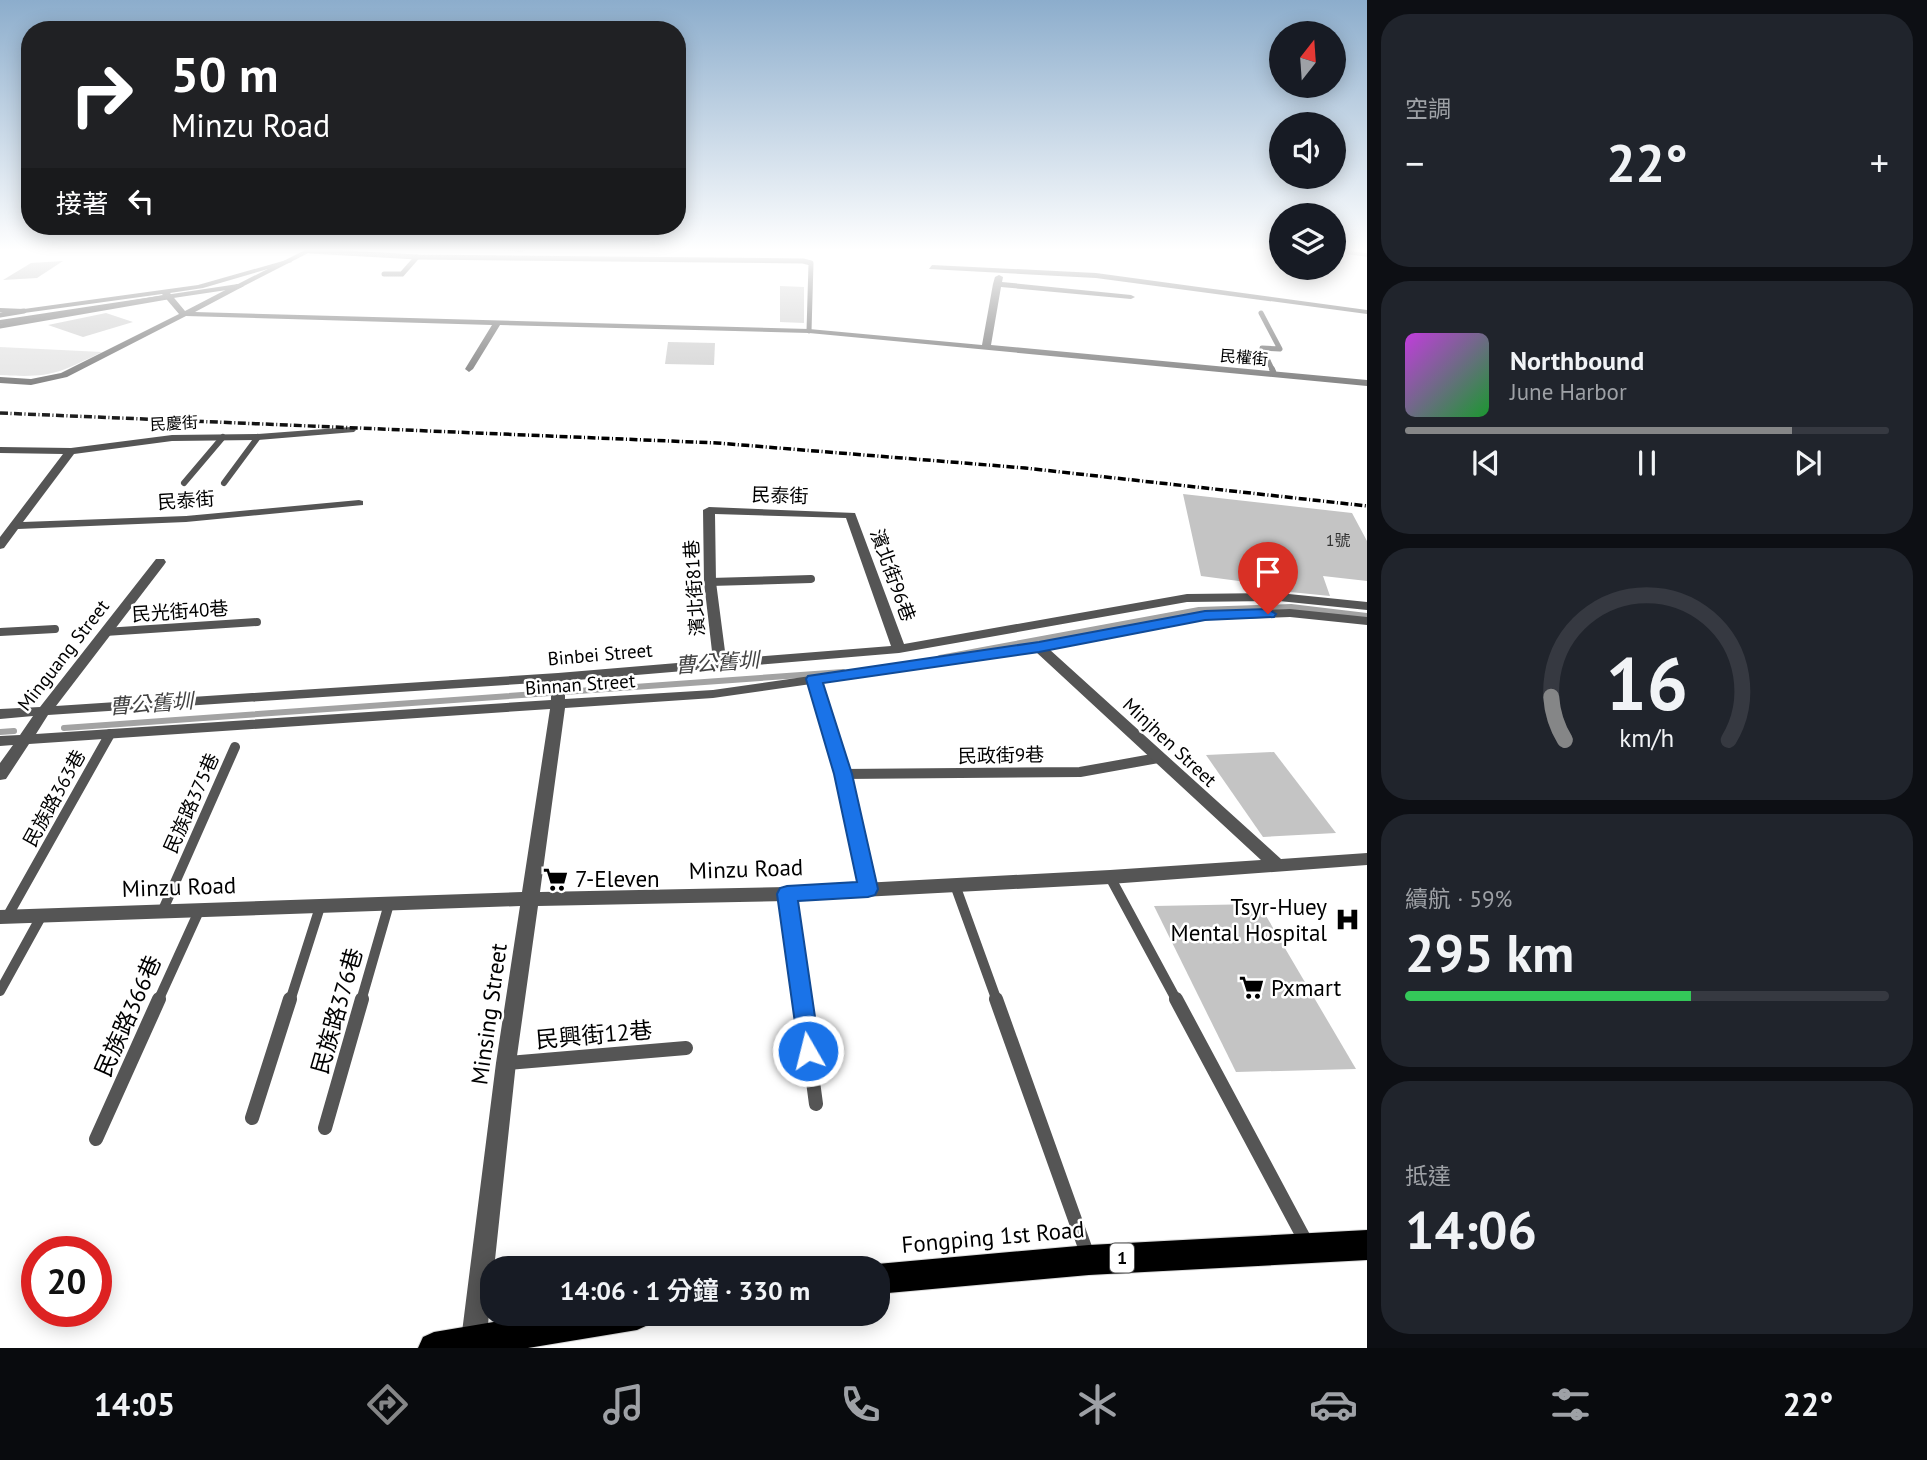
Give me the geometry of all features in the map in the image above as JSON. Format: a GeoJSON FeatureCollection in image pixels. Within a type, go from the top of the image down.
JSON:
{"type":"FeatureCollection","features":[{"type":"Feature","properties":{"kind":"main road","name":"Fongping 1st Road"},"geometry":{"type":"LineString","coordinates":[[890,1278],[1089,1260],[1367,1245]]}},
{"type":"Feature","properties":{"kind":"main road"},"geometry":{"type":"LineString","coordinates":[[434,1348],[561,1326]]}},
{"type":"Feature","properties":{"kind":"street"},"geometry":{"type":"LineString","coordinates":[[0,324],[68,312]]}},
{"type":"Feature","properties":{"kind":"street"},"geometry":{"type":"LineString","coordinates":[[0,380],[31,382],[64,375],[188,312]]}},
{"type":"Feature","properties":{"kind":"street"},"geometry":{"type":"LineString","coordinates":[[986,347],[992,312]]}},
{"type":"Feature","properties":{"kind":"street","name":"民權街"},"geometry":{"type":"LineString","coordinates":[[184,314],[809,331],[1367,383]]}},
{"type":"Feature","properties":{"kind":"street"},"geometry":{"type":"LineString","coordinates":[[469,369],[498,322]]}},
{"type":"Feature","properties":{"kind":"street","name":"民慶街"},"geometry":{"type":"LineString","coordinates":[[0,450],[71,451],[172,438],[258,437],[351,430]]}},
{"type":"Feature","properties":{"kind":"street"},"geometry":{"type":"LineString","coordinates":[[0,545],[71,451]]}},
{"type":"Feature","properties":{"kind":"street","name":"民泰街"},"geometry":{"type":"LineString","coordinates":[[16,526],[186,519],[359,503]]}},
{"type":"Feature","properties":{"kind":"street","name":"民泰街"},"geometry":{"type":"LineString","coordinates":[[709,510],[851,515]]}},
{"type":"Feature","properties":{"kind":"street","name":"濱北街81巷"},"geometry":{"type":"LineString","coordinates":[[709,510],[710,582],[720,663]]}},
{"type":"Feature","properties":{"kind":"street","name":"濱北街96巷"},"geometry":{"type":"LineString","coordinates":[[851,515],[899,649]]}},
{"type":"Feature","properties":{"kind":"street","name":"Minguang Street"},"geometry":{"type":"LineString","coordinates":[[0,775],[44,711],[160,562]]}},
{"type":"Feature","properties":{"kind":"street","name":"Binbei Street"},"geometry":{"type":"LineString","coordinates":[[0,714],[558,690],[720,663],[899,649],[1187,598],[1279,597],[1367,606]]}},
{"type":"Feature","properties":{"kind":"street","name":"Binnan Street"},"geometry":{"type":"LineString","coordinates":[[0,741],[110,734],[558,690],[713,694],[1039,647],[1205,616],[1290,613],[1367,621]]}},
{"type":"Feature","properties":{"kind":"street","name":"Minjhen Street"},"geometry":{"type":"LineString","coordinates":[[1039,647],[1275,863]]}},
{"type":"Feature","properties":{"kind":"street","name":"Minsing Street"},"geometry":{"type":"LineString","coordinates":[[474,1340],[506,1063],[558,690]]}},
{"type":"Feature","properties":{"kind":"street","name":"Minzu Road"},"geometry":{"type":"LineString","coordinates":[[4,917],[530,899],[787,894],[1110,877],[1275,863],[1367,859]]}},
{"type":"Feature","properties":{"kind":"lane"},"geometry":{"type":"LineString","coordinates":[[0,315],[19,312]]}},
{"type":"Feature","properties":{"kind":"lane"},"geometry":{"type":"LineString","coordinates":[[809,331],[810,312]]}},
{"type":"Feature","properties":{"kind":"lane"},"geometry":{"type":"LineString","coordinates":[[1261,313],[1280,349],[1262,348],[1274,374]]}},
{"type":"Feature","properties":{"kind":"lane"},"geometry":{"type":"LineString","coordinates":[[184,483],[223,437]]}},
{"type":"Feature","properties":{"kind":"lane"},"geometry":{"type":"LineString","coordinates":[[225,483],[258,437]]}},
{"type":"Feature","properties":{"kind":"lane"},"geometry":{"type":"LineString","coordinates":[[710,582],[811,579]]}},
{"type":"Feature","properties":{"kind":"lane","name":"民光街40巷"},"geometry":{"type":"LineString","coordinates":[[105,632],[257,622]]}},
{"type":"Feature","properties":{"kind":"lane"},"geometry":{"type":"LineString","coordinates":[[0,632],[55,629]]}},
{"type":"Feature","properties":{"kind":"lane"},"geometry":{"type":"LineString","coordinates":[[814,679],[843,774],[868,889]]}},
{"type":"Feature","properties":{"kind":"lane","name":"民族路363巷"},"geometry":{"type":"LineString","coordinates":[[4,917],[110,734]]}},
{"type":"Feature","properties":{"kind":"lane","name":"民族路375巷"},"geometry":{"type":"LineString","coordinates":[[162,912],[235,747]]}},
{"type":"Feature","properties":{"kind":"lane","name":"民政街9巷"},"geometry":{"type":"LineString","coordinates":[[843,774],[1080,772],[1158,758]]}},
{"type":"Feature","properties":{"kind":"lane"},"geometry":{"type":"LineString","coordinates":[[1110,877],[1309,1248]]}},
{"type":"Feature","properties":{"kind":"lane"},"geometry":{"type":"LineString","coordinates":[[955,885],[1089,1260]]}},
{"type":"Feature","properties":{"kind":"lane"},"geometry":{"type":"LineString","coordinates":[[787,894],[816,1104]]}},
{"type":"Feature","properties":{"kind":"lane","name":"民族路376巷"},"geometry":{"type":"LineString","coordinates":[[325,1128],[389,904]]}},
{"type":"Feature","properties":{"kind":"lane"},"geometry":{"type":"LineString","coordinates":[[252,1118],[320,907]]}},
{"type":"Feature","properties":{"kind":"lane","name":"民族路366巷"},"geometry":{"type":"LineString","coordinates":[[96,1139],[199,911]]}},
{"type":"Feature","properties":{"kind":"lane"},"geometry":{"type":"LineString","coordinates":[[0,991],[42,915]]}},
{"type":"Feature","properties":{"kind":"lane","name":"民興街12巷"},"geometry":{"type":"LineString","coordinates":[[506,1063],[686,1048]]}},
{"type":"Feature","properties":{"kind":"shaded area"},"geometry":{"type":"Polygon","coordinates":[[[0,347],[102,352],[53,373],[31,376],[0,375],[0,347]]]}},
{"type":"Feature","properties":{"kind":"building"},"geometry":{"type":"Polygon","coordinates":[[[780,312],[804,312],[804,323],[780,322],[780,312]]]}},
{"type":"Feature","properties":{"kind":"building"},"geometry":{"type":"Polygon","coordinates":[[[106,313],[133,322],[83,337],[48,325],[106,313]]]}},
{"type":"Feature","properties":{"kind":"building"},"geometry":{"type":"Polygon","coordinates":[[[668,342],[715,343],[714,365],[665,364],[668,342]]]}},
{"type":"Feature","properties":{"kind":"building"},"geometry":{"type":"Polygon","coordinates":[[[1183,494],[1352,513],[1367,541],[1367,581],[1323,576],[1330,596],[1270,590],[1269,585],[1201,576],[1183,494]]]}},
{"type":"Feature","properties":{"kind":"building"},"geometry":{"type":"Polygon","coordinates":[[[1274,752],[1336,833],[1263,837],[1206,755],[1274,752]]]}},
{"type":"Feature","properties":{"kind":"building","name":"Pxmart"},"geometry":{"type":"Polygon","coordinates":[[[1259,904],[1356,1069],[1236,1072],[1154,906],[1259,904]]]}},
{"type":"Feature","properties":{"kind":"waterway","name":"曹公舊圳"},"geometry":{"type":"LineString","coordinates":[[940,658],[1199,610],[1291,607],[1367,616]]}},
{"type":"Feature","properties":{"kind":"waterway","name":"曹公舊圳"},"geometry":{"type":"LineString","coordinates":[[64,728],[843,672]]}},
{"type":"Feature","properties":{"kind":"waterway","name":"曹公舊圳"},"geometry":{"type":"LineString","coordinates":[[0,732],[14,731]]}},
{"type":"Feature","properties":{"kind":"railway"},"geometry":{"type":"LineString","coordinates":[[0,413],[717,443],[1025,468],[1367,506]]}},
{"type":"Feature","properties":{"kind":"place","name":"7-Eleven"},"geometry":{"type":"Point","coordinates":[555,879]}},
{"type":"Feature","properties":{"kind":"place","name":"Tsyr-Huey Mental Hospital"},"geometry":{"type":"Point","coordinates":[1347,920]}},
{"type":"Feature","properties":{"kind":"place","name":"Pxmart"},"geometry":{"type":"Point","coordinates":[1251,988]}},
{"type":"Feature","properties":{"kind":"route"},"geometry":{"type":"LineString","coordinates":[[808,1051],[787,894],[868,889],[843,774],[814,679],[1039,647],[1205,616],[1268,614]]}}]}
